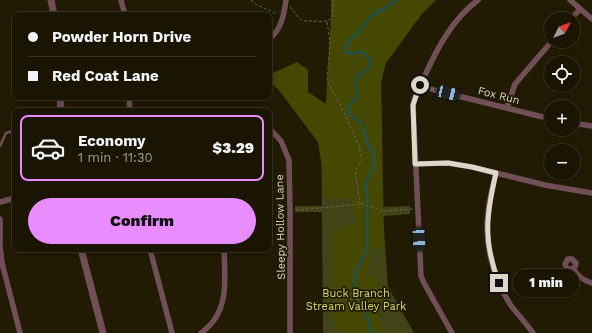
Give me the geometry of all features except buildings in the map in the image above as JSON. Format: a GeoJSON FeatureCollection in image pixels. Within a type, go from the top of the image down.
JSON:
{"type":"FeatureCollection","features":[{"type":"Feature","properties":{"kind":"street"},"geometry":{"type":"LineString","coordinates":[[52,0],[54,12]]}},
{"type":"Feature","properties":{"kind":"street"},"geometry":{"type":"LineString","coordinates":[[121,0],[124,12]]}},
{"type":"Feature","properties":{"kind":"street"},"geometry":{"type":"LineString","coordinates":[[452,333],[424,283],[422,276],[417,209],[413,105],[420,85],[442,41],[460,17],[478,0]]}},
{"type":"Feature","properties":{"kind":"street"},"geometry":{"type":"LineString","coordinates":[[570,0],[592,19]]}},
{"type":"Feature","properties":{"kind":"street"},"geometry":{"type":"LineString","coordinates":[[272,37],[279,29],[285,3]]}},
{"type":"Feature","properties":{"kind":"street"},"geometry":{"type":"LineString","coordinates":[[507,107],[515,84],[546,48]]}},
{"type":"Feature","properties":{"kind":"street","name":"Fox Run"},"geometry":{"type":"LineString","coordinates":[[420,85],[434,90],[544,117]]}},
{"type":"Feature","properties":{"kind":"street"},"geometry":{"type":"LineString","coordinates":[[580,124],[592,126]]}},
{"type":"Feature","properties":{"kind":"street","name":"Sleepy Hollow Lane"},"geometry":{"type":"LineString","coordinates":[[272,131],[281,141],[289,160],[290,333]]}},
{"type":"Feature","properties":{"kind":"street"},"geometry":{"type":"LineString","coordinates":[[415,164],[448,163],[472,167],[545,185],[592,193]]}},
{"type":"Feature","properties":{"kind":"street"},"geometry":{"type":"LineString","coordinates":[[496,173],[487,220],[491,260],[503,292],[533,333]]}},
{"type":"Feature","properties":{"kind":"street"},"geometry":{"type":"LineString","coordinates":[[0,202],[12,199]]}},
{"type":"Feature","properties":{"kind":"street"},"geometry":{"type":"LineString","coordinates":[[0,219],[0,246],[2,263],[20,333]]}},
{"type":"Feature","properties":{"kind":"street"},"geometry":{"type":"LineString","coordinates":[[82,252],[103,333]]}},
{"type":"Feature","properties":{"kind":"street"},"geometry":{"type":"LineString","coordinates":[[151,252],[172,333]]}},
{"type":"Feature","properties":{"kind":"street"},"geometry":{"type":"LineString","coordinates":[[201,333],[214,322],[223,303],[225,291],[224,252]]}},
{"type":"Feature","properties":{"kind":"street"},"geometry":{"type":"LineString","coordinates":[[573,269],[587,282],[592,283]]}},
{"type":"Feature","properties":{"kind":"lane"},"geometry":{"type":"LineString","coordinates":[[0,146],[6,133],[12,131]]}},
{"type":"Feature","properties":{"kind":"path"},"geometry":{"type":"LineString","coordinates":[[251,0],[257,5],[283,16]]}},
{"type":"Feature","properties":{"kind":"path"},"geometry":{"type":"LineString","coordinates":[[285,3],[298,18],[303,21],[310,20],[327,22],[331,19],[333,13],[332,0]]}},
{"type":"Feature","properties":{"kind":"path"},"geometry":{"type":"LineString","coordinates":[[327,22],[330,41],[326,81],[340,104],[359,146],[362,160],[355,172],[360,204]]}},
{"type":"Feature","properties":{"kind":"path"},"geometry":{"type":"LineString","coordinates":[[290,210],[360,204],[382,211],[417,209]]}},
{"type":"Feature","properties":{"kind":"green space","name":"Buck Branch Stream Valley Park"},"geometry":{"type":"Polygon","coordinates":[[[331,0],[436,0],[421,15],[381,70],[384,246],[370,250],[367,277],[378,276],[379,323],[387,333],[341,333],[333,323],[332,231],[356,222],[351,198],[327,199],[318,142],[278,89],[272,84],[272,74],[297,62],[308,70],[308,92],[326,104],[331,0]]]}},
{"type":"Feature","properties":{"kind":"green space","name":"Buck Branch Stream Valley Park"},"geometry":{"type":"Polygon","coordinates":[[[391,42],[378,95],[383,207],[410,206],[410,214],[383,216],[388,287],[414,333],[323,333],[322,212],[295,212],[295,206],[322,206],[321,127],[391,42]]]}},
{"type":"Feature","properties":{"kind":"waterway"},"geometry":{"type":"LineString","coordinates":[[373,333],[359,295],[354,290],[354,278],[367,249],[367,194],[365,185],[375,159],[373,152],[369,148],[361,123],[348,113],[350,105],[358,94],[356,79],[360,74],[366,71],[371,64],[369,58],[362,52],[352,54],[346,53],[346,46],[369,19],[396,0]]}},
{"type":"Feature","properties":{"kind":"route"},"geometry":{"type":"LineString","coordinates":[[420,85],[414,99],[412,111],[415,164],[448,163],[496,173],[490,199],[487,230],[491,260],[499,283]]}}]}
